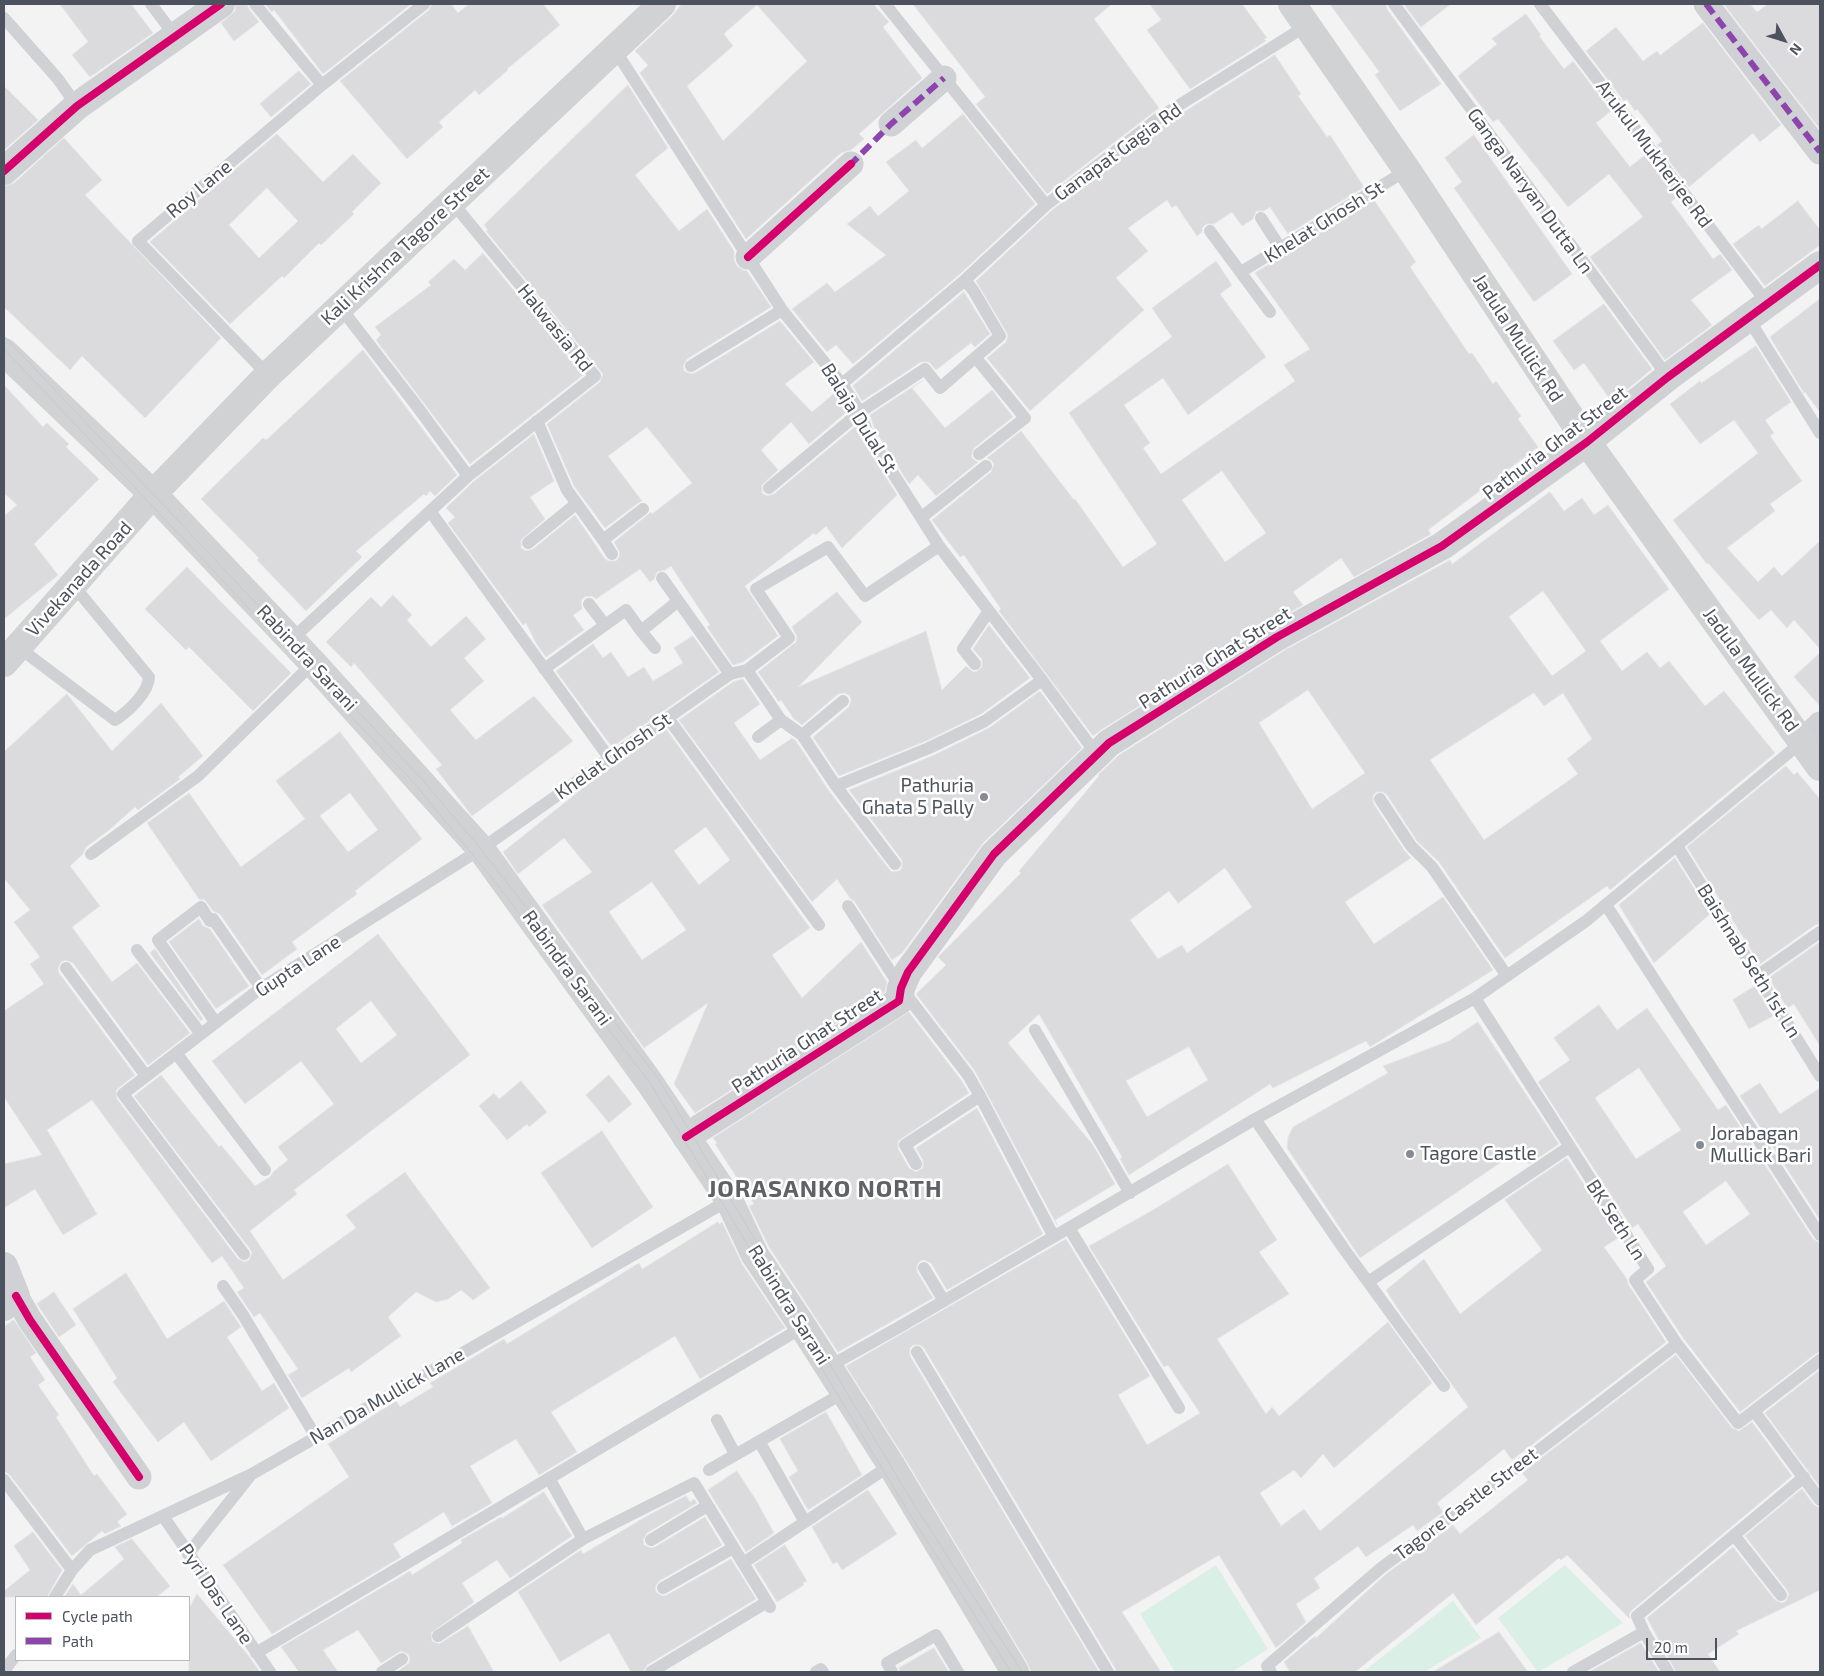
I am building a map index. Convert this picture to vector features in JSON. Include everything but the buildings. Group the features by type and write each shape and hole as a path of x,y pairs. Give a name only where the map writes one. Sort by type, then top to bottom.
{"main road":[{"name":"Kali Krishna Tagore Street","path":"153,494 268,375 662,4"},
{"name":"Jadula Mullick Rd","path":"1299,15 1407,170 1587,442 1812,732 1820,767"},
{"name":"Rabindra Sarani","path":"4,352 153,494 291,640 481,849 644,1075 729,1200 755,1254 845,1392 1015,1672"},
{"name":"Vivekanada Road","path":"11,655 153,494"}],"street":[{"path":"4,171 77,106 221,4"},
{"path":"1706,4 1820,152"},
{"path":"891,124 944,78"},
{"path":"748,257 851,164"},
{"name":"Pathuria Ghat Street","path":"686,1137 899,1001 901,988 908,972 994,854 1109,743 1277,637 1442,546 1587,442 1668,377 1820,265"},
{"path":"4,1266 10,1302 30,1320 138,1477"}],"lane":[{"path":"151,4 175,36"},
{"path":"255,4 322,85 424,4"},
{"name":"Ganapat Gagia Rd","path":"885,4 1046,205 1299,15"},
{"name":"Ganga Naryan Dutta Ln","path":"1394,4 1668,377"},
{"name":"Arukul Mukherjee Rd","path":"1540,4 1758,311 1820,433"},
{"path":"4,18 58,78 77,106"},
{"name":"Balaja Dulal St","path":"615,50 782,310 842,384 860,412 868,434 939,546 1097,755"},
{"name":"Roy Lane","path":"268,375 138,241 322,85"},
{"name":"Khelat Ghosh St","path":"1241,272 1407,170"},
{"name":"Halwasia Rd","path":"291,640 468,476 595,376 452,202"},
{"path":"842,384 964,280 1046,205"},
{"path":"1261,218 1281,249"},
{"path":"1210,231 1270,312"},
{"path":"769,488 860,412 925,369 940,388 1000,336 973,290 964,280"},
{"path":"340,307 416,404 468,476"},
{"path":"691,366 782,310"},
{"path":"976,358 1025,418 979,454"},
{"path":"537,421 567,490 612,554"},
{"path":"922,517 986,466"},
{"path":"528,543 576,504"},
{"path":"603,540 643,509"},
{"path":"430,511 610,758"},
{"path":"895,864 836,786 802,736 782,720 747,670 789,638 756,589 828,547 865,596 939,546"},
{"path":"662,578 730,674"},
{"path":"11,655 115,720 143,694 150,684 150,676 73,585"},
{"path":"641,631 678,602"},
{"path":"589,604 605,625"},
{"path":"544,669 626,610 655,648"},
{"path":"975,664 963,649 989,611"},
{"path":"91,854 198,776 312,663"},
{"name":"Khelat Ghosh St","path":"481,849 730,674 747,670"},
{"path":"836,786 929,748 985,721 1042,680"},
{"path":"802,736 843,701"},
{"path":"668,718 819,925"},
{"path":"758,737 782,720"},
{"path":"828,1366 944,1301 1255,1119 1475,998 1586,921 1812,732"},
{"path":"1380,799 1411,846 1432,868 1507,976"},
{"name":"Baishnab Seth 1st Ln","path":"1677,846 1820,1076"},
{"name":"Gupta Lane","path":"244,1254 123,1094 262,988 481,849"},
{"path":"1606,905 1820,1235"},
{"path":"848,906 901,988 968,1074 1054,1237"},
{"path":"216,1023 158,940 201,907 210,921 213,919 262,988"},
{"path":"1757,976 1820,932"},
{"path":"137,950 201,1034"},
{"path":"66,968 146,1076"},
{"name":"BK Seth Ln","path":"1475,998 1648,1269 1635,1280 1677,1344 1738,1423 1754,1411"},
{"path":"1034,1030 1130,1193"},
{"path":"176,1053 265,1170"},
{"path":"916,1164 905,1145 980,1096"},
{"path":"1255,1119 1368,1282 1444,1386"},
{"path":"1368,1282 1569,1147"},
{"name":"Nan Da Mullick Lane","path":"56,1596 72,1570 90,1550 252,1474 729,1200"},
{"path":"1069,1228 1179,1408"},
{"path":"924,1268 944,1301"},
{"path":"223,1286 243,1315 316,1437"},
{"path":"256,1653 803,1327"},
{"name":"Tagore Castle Street","path":"1265,1670 1381,1568 1677,1344"},
{"path":"917,1352 1108,1672"},
{"path":"1820,1360 1754,1411 1820,1500"},
{"path":"709,1470 845,1392"},
{"path":"717,1420 736,1454"},
{"path":"759,1441 805,1522"},
{"path":"743,1563 890,1465"},
{"path":"188,1554 252,1474"},
{"path":"1668,1672 1644,1632 1637,1616 1804,1477"},
{"path":"549,1478 583,1539"},
{"path":"4,1480 72,1570"},
{"path":"438,1636 583,1539 694,1483 768,1604 651,1672"},
{"path":"651,1540 707,1506"},
{"name":"Pyri Das Lane","path":"163,1516 270,1672"},
{"path":"1734,1535 1781,1595"},
{"path":"662,1588 733,1548"},
{"path":"1573,1672 1644,1632"},
{"path":"892,1672 887,1664 936,1635 958,1672"},
{"path":"4,1671 15,1656"},
{"path":"382,1672 402,1659"},
{"path":"816,1672 821,1669 823,1672"}],"green space":[{"path":"1216,1565 1268,1649 1232,1672 1175,1672 1140,1614"},
{"path":"1565,1565 1623,1623 1538,1672 1498,1618"},
{"path":"1453,1601 1481,1638 1424,1672 1363,1672"}],"tram line":[{"path":"4,336 420,777 481,849 658,1078 913,1503 1022,1672"},
{"path":"4,349 414,783 496,883 650,1083 906,1508 1011,1672"}],"marked path":[{"path":"1706,4 1820,152"},
{"path":"849,166 891,124 944,78"}],"cycle path":[{"path":"4,171 77,106 221,4"},
{"path":"748,257 851,164"},
{"path":"686,1137 899,1001 901,988 908,972 994,854 1109,743 1277,637 1442,546 1587,442 1668,377 1820,265"},
{"path":"16,1296 30,1320 139,1477"}],"place":[{"name":"Pathuria Ghata 5 Pally","path":"984,797"},
{"name":"Jorabagan Mullick Bari","path":"1700,1145"},
{"name":"Tagore Castle","path":"1410,1154"}],"district":[{"name":"JORASANKO NORTH","path":"825,1189"}]}
